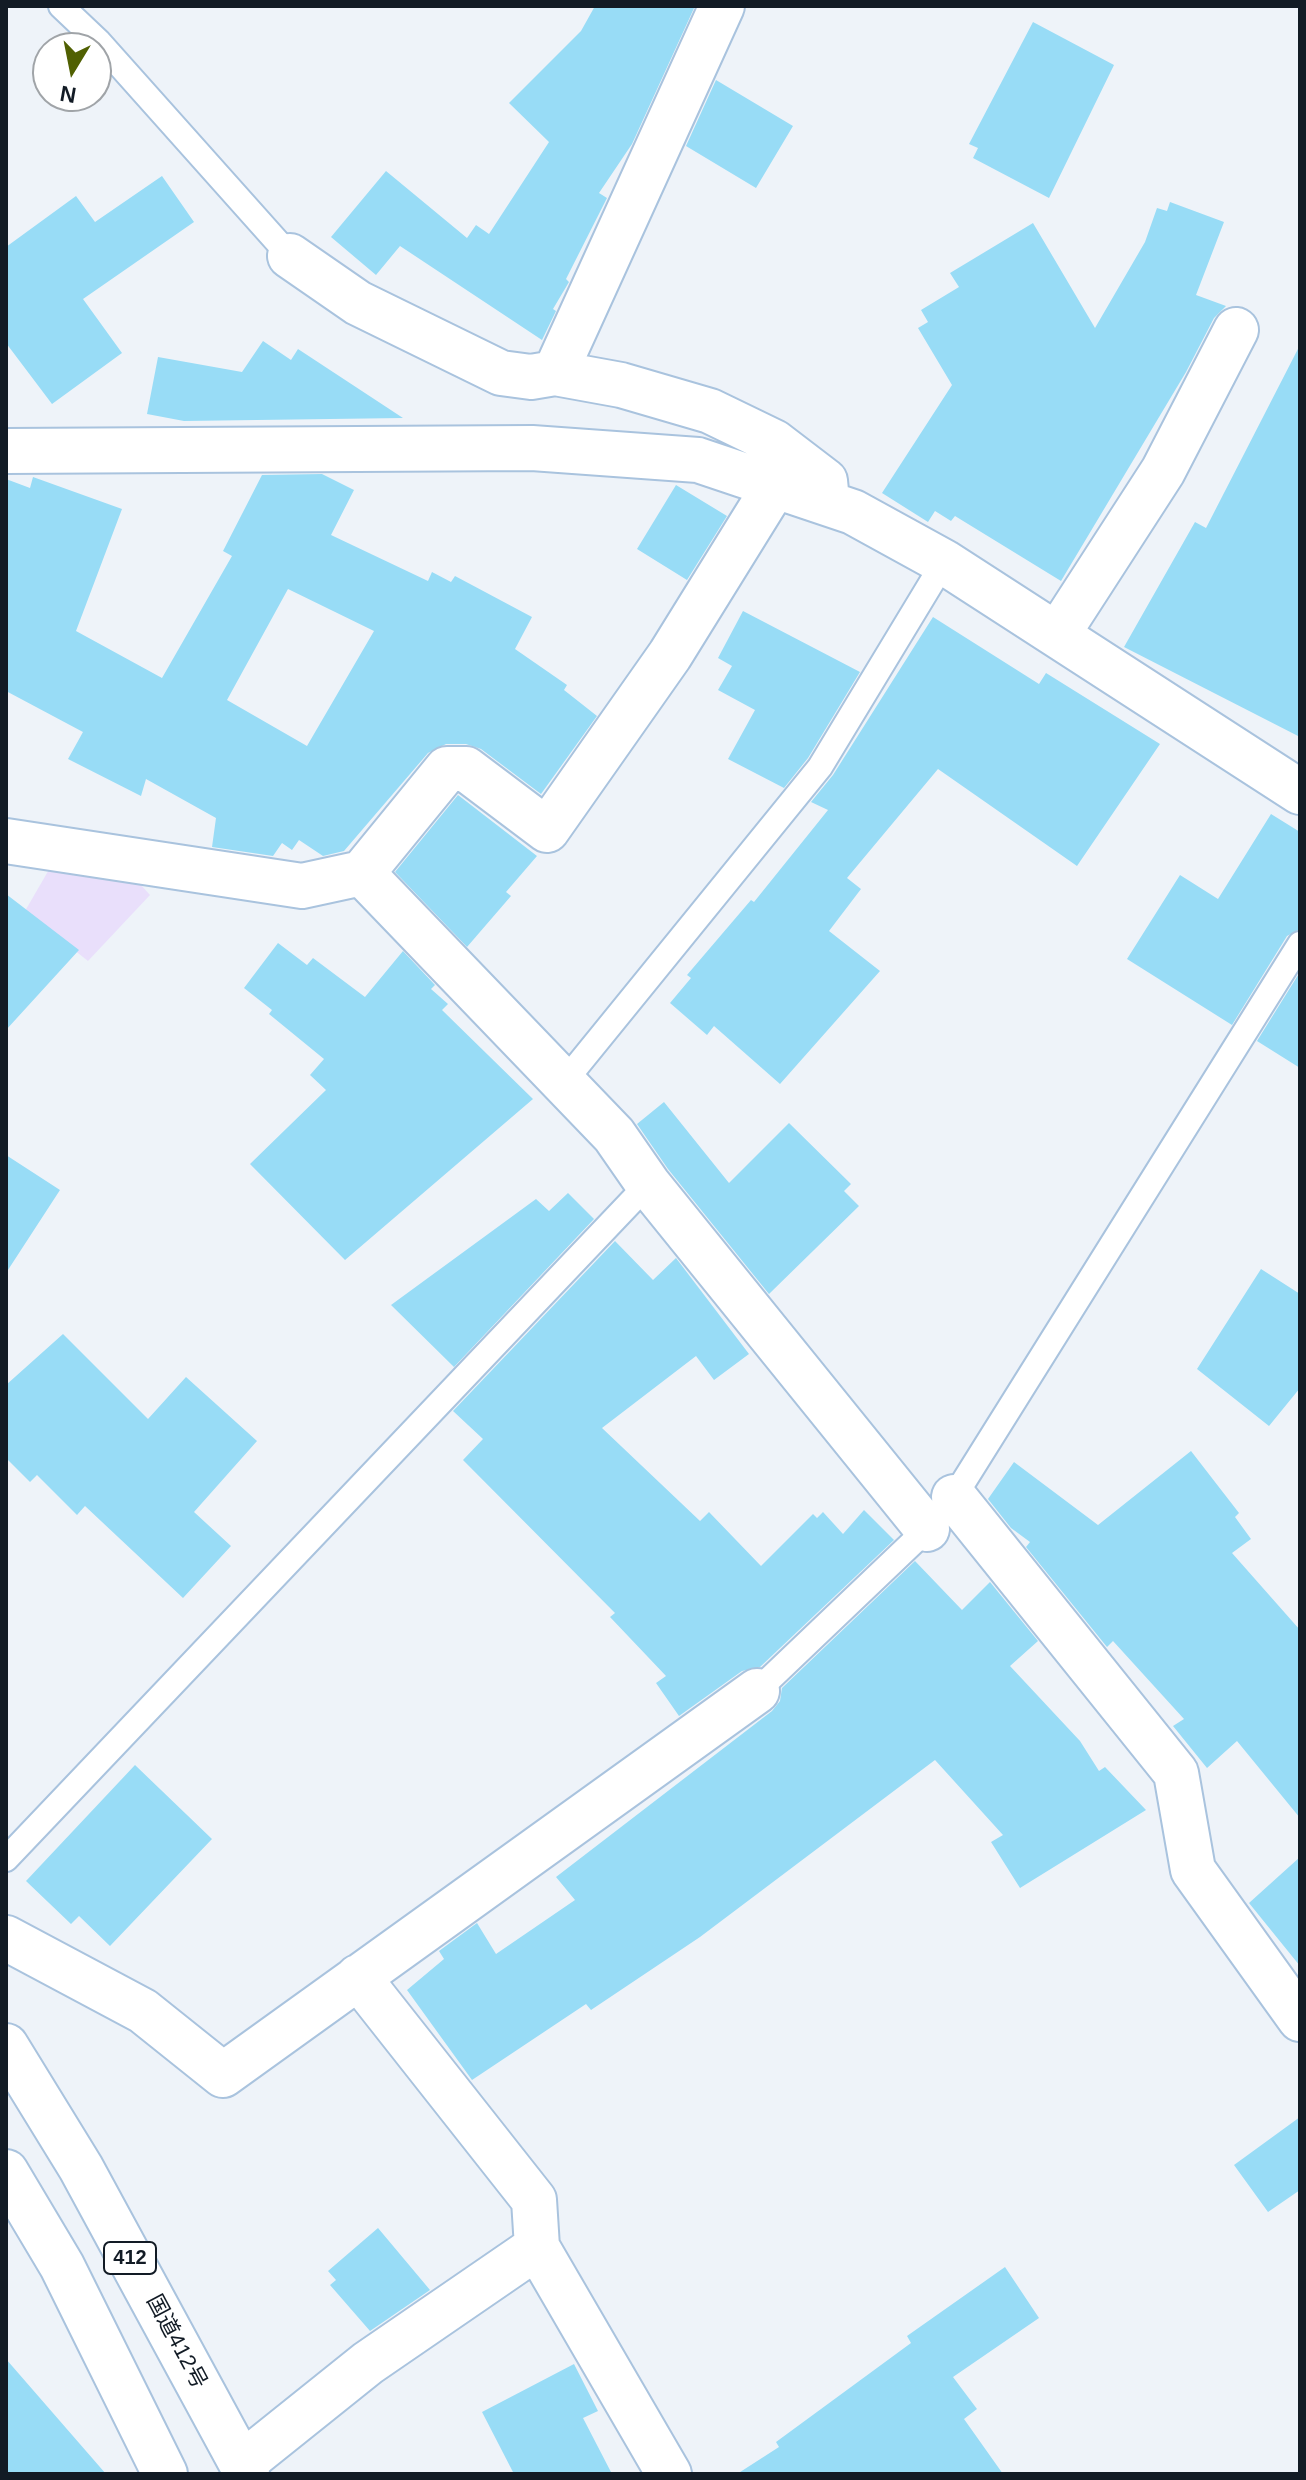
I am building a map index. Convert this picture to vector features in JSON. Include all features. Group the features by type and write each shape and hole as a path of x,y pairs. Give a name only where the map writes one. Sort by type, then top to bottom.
{"main road":[{"path":"555,373 722,6"},
{"path":"290,256 358,303 501,373 531,377 555,373 621,385 710,411 774,442 825,481 827,503"},
{"path":"1057,635 1163,471 1236,330"},
{"path":"6,451 532,448 698,460 853,512 944,562 1300,792"},
{"path":"6,841 302,886 362,873 447,769 466,769 547,830 670,655 776,484"},
{"path":"362,873 614,1135 648,1184 1176,1773 1193,1870 1300,2019"},
{"path":"6,1938 143,2011 223,2075 757,1691"},
{"path":"358,1977 534,2200 537,2247 669,2474"},
{"name":"国道412号","path":"6,2046 81,2168 244,2469"},
{"path":"6,2172 62,2266 165,2474"},
{"path":"244,2469 368,2363 537,2247"}],"lane":[{"path":"61,6 99,42 290,256"},
{"path":"564,1082 820,767 944,562"},
{"path":"757,1691 940,1513 1300,944"},
{"path":"6,1859 648,1184"}],"shaded area":[{"path":"54,861 132,875 150,895 88,961 25,911"}],"building":[{"path":"595,6 695,6 632,144 599,193 607,198 566,279 569,282 553,309 556,311 542,340 400,246 376,275 331,237 386,171 467,238 476,225 489,234 549,142 509,103 581,31"},
{"path":"1033,22 1114,65 1049,198 973,158 978,148 969,144"},
{"path":"716,80 793,126 756,188 686,146"},
{"path":"162,176 194,222 83,299 122,353 52,404 6,343 6,247 76,196 95,222"},
{"path":"1170,202 1224,222 1196,295 1226,306 1214,318 1186,372 1061,581 955,516 951,521 935,511 928,522 882,493 952,385 918,328 928,322 921,310 959,287 950,273 1033,223 1095,328 1145,242 1157,208 1167,211"},
{"path":"263,341 291,360 298,349 403,418 184,421 147,414 158,357 242,372"},
{"path":"1300,345 1300,737 1124,647 1195,522 1206,528"},
{"path":"322,474 354,490 331,535 428,581 432,572 451,582 455,576 532,617 515,649 567,685 564,690 597,716 541,794 481,749 466,744 446,744 428,753 344,851 323,856 299,840 292,850 282,843 273,856 212,847 216,818 146,779 141,796 68,759 83,732 6,691 6,479 30,488 33,477 122,509 76,631 162,678 232,556 223,551 262,475","holes":["288,589 374,631 307,746 227,700"]},
{"path":"676,485 727,516 687,580 637,549"},
{"path":"743,611 860,672 808,758 784,788 728,759 755,710 718,690 732,666 718,658"},
{"path":"933,617 1039,684 1046,673 1160,744 1077,866 938,769 847,878 861,889 829,931 880,971 780,1084 714,1026 707,1035 670,1003 691,978 687,975 751,900 754,902 828,810 811,802 833,775"},
{"path":"458,795 537,856 506,892 511,896 467,947 395,872"},
{"path":"1271,814 1300,832 1300,929 1287,936 1232,1025 1127,959 1180,875 1218,899"},
{"path":"6,894 79,950 6,1030"},
{"path":"278,943 307,965 313,958 365,997 403,951 435,985 431,989 448,1004 442,1010 533,1099 345,1260 250,1164 326,1090 310,1075 324,1059 269,1014 272,1010 244,988"},
{"path":"1300,972 1300,1068 1257,1041"},
{"path":"664,1102 729,1183 789,1123 851,1184 844,1191 859,1206 769,1294 668,1169 637,1124"},
{"path":"6,1155 60,1190 6,1273"},
{"path":"568,1193 594,1219 454,1367 391,1305 536,1199 549,1211"},
{"path":"615,1241 653,1280 676,1258 749,1354 714,1380 696,1356 602,1428 700,1521 709,1512 761,1566 813,1514 817,1518 823,1512 843,1534 864,1510 894,1540 760,1667 742,1671 679,1716 656,1683 666,1676 610,1617 615,1613 463,1460 483,1439 453,1411"},
{"path":"1261,1269 1300,1294 1300,1388 1269,1426 1197,1369"},
{"path":"63,1334 148,1419 186,1377 257,1441 194,1512 231,1546 183,1598 85,1506 77,1515 37,1475 30,1482 6,1458 6,1385"},
{"path":"1191,1451 1239,1513 1235,1517 1251,1539 1232,1553 1300,1630 1300,1818 1237,1741 1207,1768 1173,1726 1184,1719 1113,1641 1107,1647 1026,1547 1030,1542 1011,1528 988,1499 1014,1462 1098,1525"},
{"path":"915,1561 962,1610 990,1582 1038,1641 1010,1666 1080,1741 1099,1771 1105,1767 1146,1810 1020,1888 991,1842 1003,1835 935,1760 700,1937 591,2010 586,2004 472,2080 407,1990 444,1959 439,1951 477,1923 496,1954 575,1900 556,1877 772,1711 780,1701 782,1688"},
{"path":"135,1765 212,1839 110,1946 79,1916 71,1924 26,1881"},
{"path":"1300,1857 1300,1966 1249,1903"},
{"path":"1300,2117 1300,2190 1268,2212 1234,2165"},
{"path":"378,2228 430,2290 370,2331 330,2285 336,2280 328,2271"},
{"path":"1005,2267 1039,2318 953,2377 977,2409 964,2419 1003,2474 737,2474 779,2447 776,2442 911,2343 907,2336"},
{"path":"6,2359 106,2474 6,2474"},
{"path":"574,2364 598,2411 583,2418 612,2474 514,2474 482,2412"}]}
